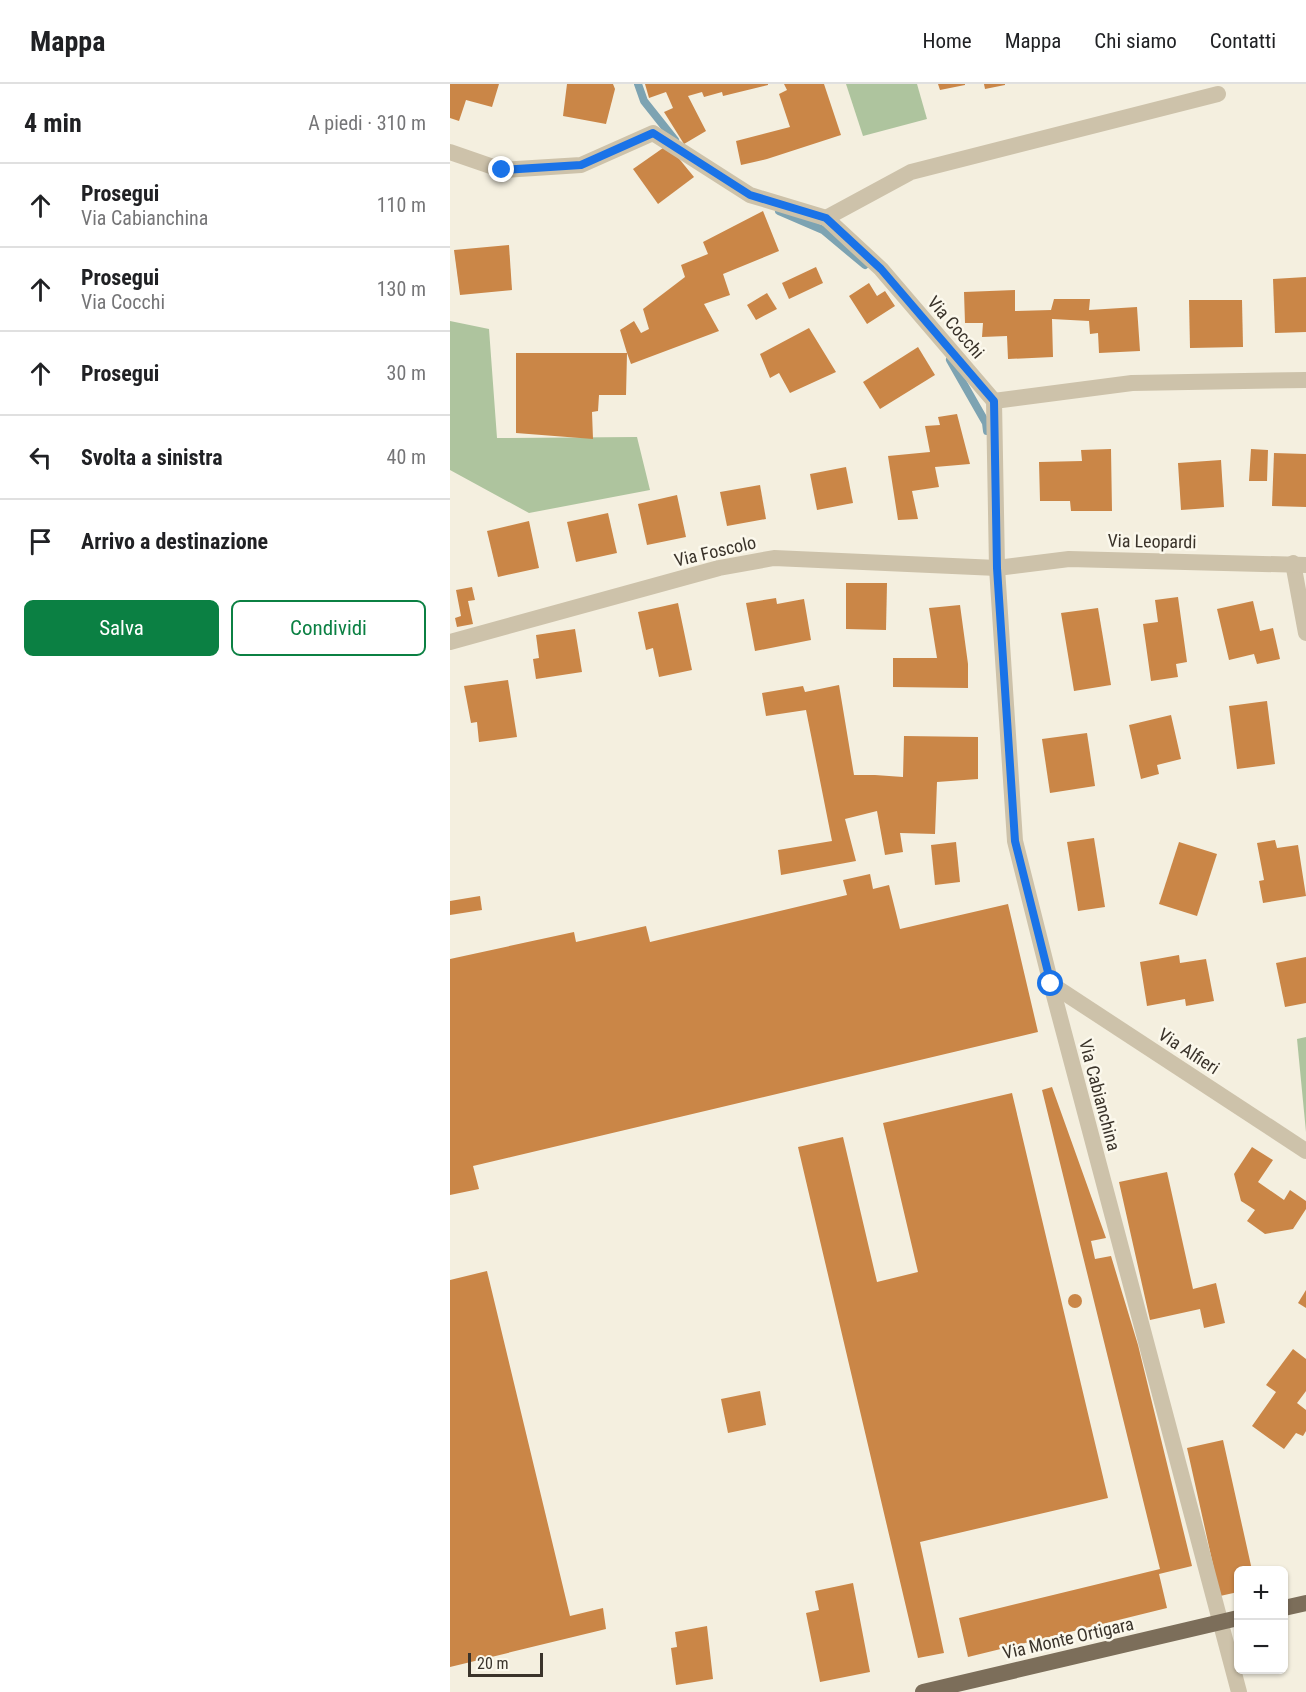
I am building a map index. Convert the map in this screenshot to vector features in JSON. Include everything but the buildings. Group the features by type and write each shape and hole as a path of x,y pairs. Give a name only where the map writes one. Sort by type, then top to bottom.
{"main road":[{"path":"1288,1607 1306,1603"},
{"name":"Via Monte Ortigara","path":"923,1692 1234,1619"}],"street":[{"path":"826,218 910,172 1218,94"},
{"name":"Via Cocchi","path":"450,152 502,170 581,165 653,133 750,195 826,218 881,269 994,401"},
{"path":"997,568 994,401 1132,383 1306,380"},
{"name":"Via Foscolo","path":"450,642 719,568 774,558 997,568"},
{"name":"Via Leopardi","path":"997,568 1069,559 1299,564"},
{"path":"1299,564 1306,633"},
{"name":"Via Cabianchina","path":"997,568 1015,841 1239,1692"},
{"name":"Via Alfieri","path":"1051,984 1306,1151"}],"green space":[{"path":"846,84 917,84 927,119 863,136"},
{"path":"450,321 489,329 497,438 637,437 650,490 529,513 450,470"},
{"path":"1306,1037 1306,1132 1297,1039"}],"waterway":[{"path":"638,84 644,101 675,140"},
{"path":"779,211 823,230 865,265"},
{"path":"950,360 986,423 987,431"}],"route":[{"path":"502,170 581,165 653,133 750,195 826,218 881,269 994,401 997,568 1015,841 1051,984"}]}
